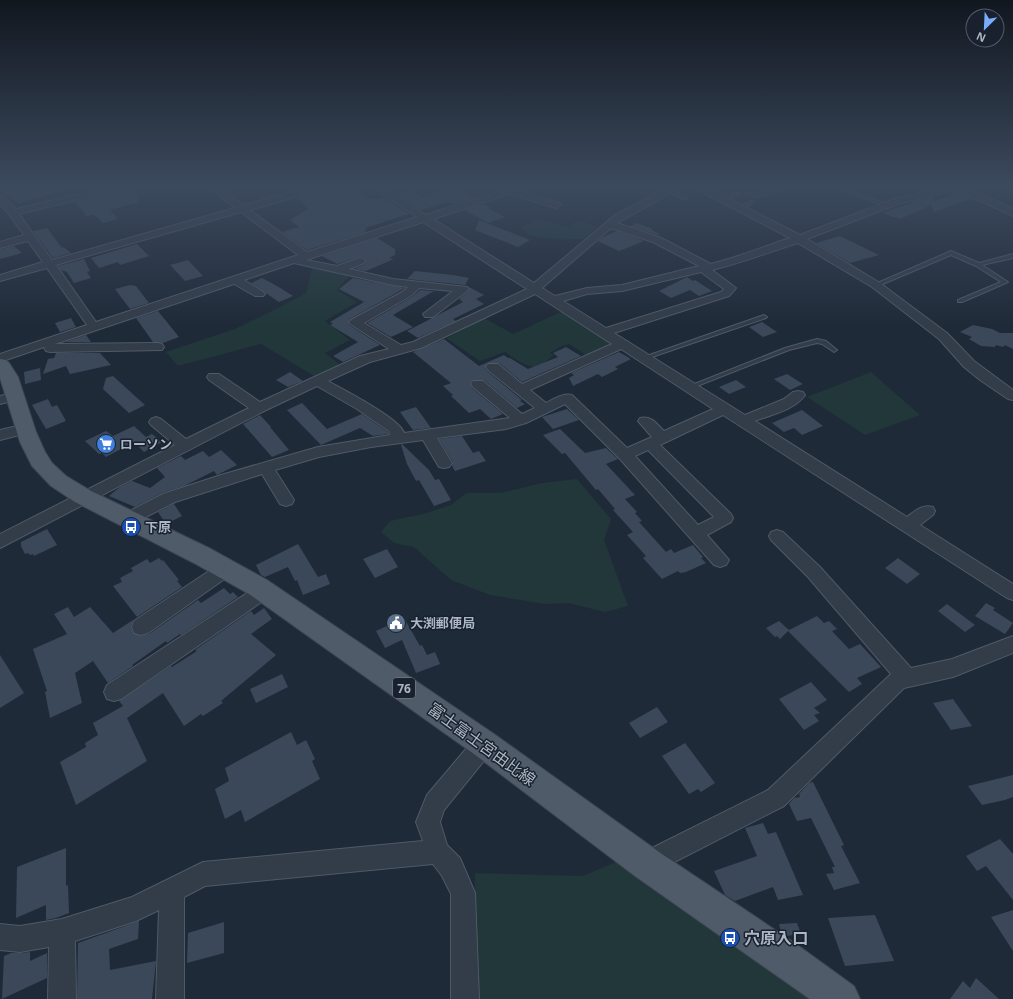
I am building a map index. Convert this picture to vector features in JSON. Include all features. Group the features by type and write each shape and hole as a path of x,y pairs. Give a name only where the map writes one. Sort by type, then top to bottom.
{"main road":[{"name":"富士富士宮由比線","path":"1,365 9,376 8,398 26,430 35,452 44,468 58,481 86,498 227,568 264,591 484,744 647,864 783,957 841,999"}],"street":[{"path":"0,278 155,234"},
{"path":"271,234 301,258 337,270 366,277 416,285 463,289 430,314"},
{"path":"1,365 32,348 375,234"},
{"path":"452,234 553,300 1013,593"},
{"path":"0,542 259,408 365,360 417,345 529,293 597,234"},
{"path":"604,332 725,294 730,288 706,268 657,240 638,234"},
{"path":"787,234 876,285 943,336 969,364 985,377 1013,396"},
{"path":"553,300 587,291 622,288 739,260 754,253 799,240 815,234"},
{"path":"0,245 30,236 94,327"},
{"path":"337,270 360,261"},
{"path":"236,280 259,294"},
{"path":"400,350 355,323 408,293 416,285"},
{"path":"155,294 164,304"},
{"path":"521,389 622,344"},
{"path":"32,348 36,350 62,347 158,347"},
{"path":"493,367 544,408"},
{"path":"214,377 259,408"},
{"path":"318,381 362,406 396,428 398,438"},
{"path":"478,384 521,420"},
{"path":"743,421 789,402 798,395"},
{"path":"128,519 169,498 318,452 398,438 506,424 521,420 567,398 625,456 720,560"},
{"path":"625,456 724,409"},
{"path":"644,421 656,441 725,518 695,534"},
{"path":"156,422 185,446"},
{"path":"0,435 26,430"},
{"path":"427,434 444,464"},
{"path":"266,467 286,500"},
{"path":"907,526 927,511"},
{"path":"777,536 814,572 907,678"},
{"path":"141,627 227,568"},
{"path":"114,692 264,591"},
{"path":"647,864 776,798 898,680 953,668 1013,644"},
{"path":"465,999 463,893 451,867 438,852 428,822 435,803 484,744"},
{"path":"0,938 20,939 62,932 136,908 203,874 438,852"},
{"path":"170,999 172,889"},
{"path":"62,932 62,999"}],"lane":[{"path":"876,285 951,253 978,265 1006,282 960,302"},
{"path":"978,265 1013,256"},
{"path":"644,358 764,316"},
{"path":"690,387 787,349 817,341 824,342 834,350"}],"green space":[{"path":"528,234 590,234 584,239 546,238"},
{"path":"313,265 350,275 337,290 357,302 325,321 350,340 325,353 342,366 316,377 261,344 178,366 166,352 235,329 306,293"},
{"path":"563,311 617,344 588,356 569,344 562,346 550,353 554,355 545,362 550,366 537,367 526,365 505,352 480,361 446,338 484,318 513,334"},
{"path":"871,372 920,415 865,435 807,397"},
{"path":"577,479 611,519 604,540 628,606 605,612 569,603 544,604 490,595 451,580 414,547 394,543 381,532 390,521 423,514 451,505 466,493 501,493 542,483"},
{"path":"627,857 661,891 810,999 477,999 473,978 475,873 583,876"}],"building":[{"path":"35,234 51,234 62,248 64,247 71,253 53,258"},
{"path":"284,234 361,234 307,250"},
{"path":"484,234 514,234 530,240 518,247"},
{"path":"611,234 624,234 644,241 619,251 598,241"},
{"path":"840,236 879,255 850,263 816,243"},
{"path":"377,238 395,249 395,255 389,258 394,259 366,271 354,269 365,264 366,260 364,258 360,257 337,264 322,256"},
{"path":"137,244 149,256 120,265 118,262 99,268 91,258"},
{"path":"14,246 22,253 0,259 0,249"},
{"path":"84,259 90,271 87,272 91,278 74,283 67,272 61,270 58,266"},
{"path":"188,260 203,276 185,281 170,265"},
{"path":"415,271 469,278 465,285 407,279"},
{"path":"687,277 693,281 695,280 712,291 699,296 690,290 671,298 659,291"},
{"path":"262,278 293,296 279,302 251,283"},
{"path":"353,278 405,288 350,319 348,324 380,345 343,362 333,356 358,342 330,325 333,324 330,322 364,302 339,289"},
{"path":"130,285 136,286 149,303 130,309 115,289"},
{"path":"469,287 484,295 476,299 484,304 453,319 456,321 418,338 407,331 463,302 459,299 470,290"},
{"path":"420,290 434,291 393,315 413,327 391,337 367,323 413,296"},
{"path":"158,311 179,337 163,343 153,342 136,318"},
{"path":"71,318 76,327 60,332 55,323"},
{"path":"762,322 777,332 763,337 749,327"},
{"path":"973,325 992,329 1000,333 1013,333 1013,349 1005,345 1003,347 996,345 995,347 981,346 969,339 972,337 960,332"},
{"path":"86,335 91,342 65,342"},
{"path":"444,339 479,366 504,355 528,369 558,357 553,353 566,347 581,356 522,382 499,363 487,363 485,368 487,371 525,404 517,408 484,380 473,380 470,383 472,388 503,414 491,419 480,409 469,413 443,386 451,383 413,352"},
{"path":"619,352 631,359 615,367 618,369 602,377 598,374 573,386 569,378 574,375 571,373"},
{"path":"56,353 100,353 111,365 70,374 66,366 43,374 48,359 54,358"},
{"path":"40,368 41,380 25,384 24,372"},
{"path":"290,372 303,381 288,387 276,380"},
{"path":"787,374 803,384 790,390 774,379"},
{"path":"113,376 145,405 129,413 103,389 106,378"},
{"path":"736,380 746,387 729,394 719,387"},
{"path":"48,399 52,407 57,405 66,421 46,429 32,405"},
{"path":"302,403 327,429 362,414 388,432 388,434 373,436 360,428 321,445 287,410"},
{"path":"416,407 431,428 413,430 400,412"},
{"path":"567,409 579,420 553,429 542,417"},
{"path":"802,410 823,426 802,435 794,428 784,432 772,423"},
{"path":"260,415 289,450 272,457 243,424"},
{"path":"134,426 146,437 152,434 162,442 144,452 134,442 106,457 102,453 99,454 85,441 106,431 113,436"},
{"path":"560,429 585,453 606,448 618,459 606,464 635,495 625,499 637,512 635,513 642,521 639,522 666,552 671,549 674,553 693,545 706,563 686,572 680,573 678,571 662,579 643,558 646,556 627,535 633,532 613,510 615,509 598,489 596,490 565,453 562,454 543,435"},
{"path":"462,436 473,453 479,451 486,461 455,471 452,466 453,462 439,439"},
{"path":"402,444 429,470 435,480 439,479 451,500 434,506 419,480 416,481 407,464 401,445"},
{"path":"221,450 237,465 217,475 214,471 184,486 162,493 135,507 109,496 120,487 132,481 150,488 165,477 157,468 181,456 185,460 203,451 209,457"},
{"path":"174,504 182,516 166,524 158,512"},
{"path":"47,529 57,545 34,556 33,554 25,554 21,546 21,542"},
{"path":"298,544 318,577 326,574 330,584 303,595 297,580 295,581 288,567 265,577 261,575 256,565"},
{"path":"387,549 398,567 375,578 363,559"},
{"path":"159,558 162,561 163,560 179,580 177,581 182,587 137,617 113,586 122,582 120,578 133,571 131,568 147,559 150,563"},
{"path":"898,558 920,574 907,584 885,568"},
{"path":"224,588 230,594 233,592 238,597 181,635 180,634 167,643 166,641 108,683 93,661 75,673 82,703 50,718 45,692 47,691 33,649 67,634 54,614 68,607 74,617 90,607 113,633 133,620 131,627 133,633 141,636 149,634 198,600 201,603"},
{"path":"986,603 995,608 993,610 1013,623 1005,634 975,616"},
{"path":"947,604 975,625 965,632 938,611"},
{"path":"264,608 272,619 251,634 276,655 221,701 223,703 203,716 201,714 184,726 163,693 127,718 147,761 76,805 60,762 86,747 85,743 98,735 93,723 123,706 119,701 171,666 172,667 197,651 195,650 251,611 254,615"},
{"path":"817,616 824,623 829,621 837,629 832,631 849,649 860,644 881,667 857,678 862,684 849,692 788,631 780,639 777,636 775,637 766,628 779,621 789,630"},
{"path":"404,618 427,655 435,652 440,664 416,673 402,640 385,648 376,631"},
{"path":"0,655 24,693 0,708"},
{"path":"282,674 288,687 256,703 250,689"},
{"path":"811,682 827,700 814,708 820,713 814,715 819,721 804,730 779,699"},
{"path":"953,699 972,726 951,730 933,703"},
{"path":"657,707 668,722 640,738 629,723"},
{"path":"291,732 297,745 306,740 315,759 312,761 320,779 245,822 241,810 225,819 215,789 229,781 225,768"},
{"path":"685,743 715,783 701,792 698,789 689,794 662,756"},
{"path":"1013,775 1013,797 1005,800 982,805 968,786"},
{"path":"813,782 844,845 841,846 860,883 834,890 826,874 834,873 832,867 835,867 811,818 797,821 789,804 794,798 800,797 799,794 809,783"},
{"path":"763,823 768,834 776,832 803,895 778,900 773,887 735,901 725,895 714,871 757,856 745,828"},
{"path":"1000,839 1013,854 1013,900 986,866 977,871 966,856"},
{"path":"66,848 66,886 68,885 69,913 46,920 46,905 16,918 17,867"},
{"path":"1013,910 1013,951 991,917"},
{"path":"875,915 894,961 845,966 828,918"},
{"path":"139,921 138,939 109,949 110,970 156,961 152,999 77,999 78,943"},
{"path":"224,922 224,953 187,963 188,933"},
{"path":"797,923 801,934 786,936 781,932 779,924"},
{"path":"30,952 30,961 47,953 47,978 2,999 4,956 11,953"},
{"path":"976,978 999,999 950,999 963,981 970,988"}],"place":[{"name":"ローソン","path":"106,444"},
{"name":"下原","path":"131,527"},
{"name":"大渕郵便局","path":"396,623"},
{"name":"穴原入口","path":"730,938"}]}
